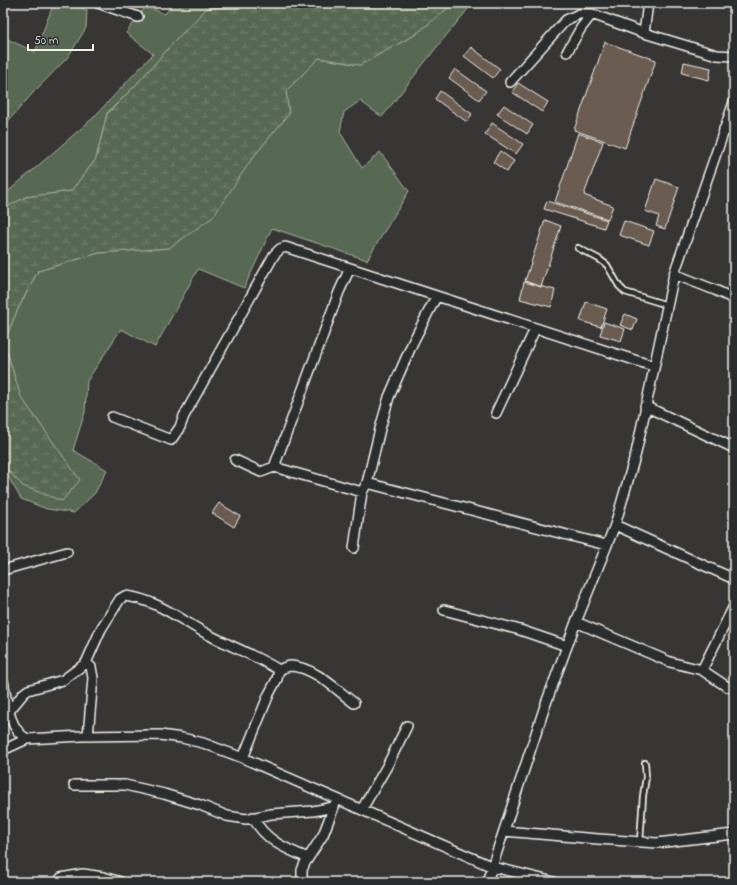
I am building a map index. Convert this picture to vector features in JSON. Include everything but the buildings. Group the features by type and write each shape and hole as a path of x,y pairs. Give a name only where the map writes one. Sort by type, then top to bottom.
{"street":[{"path":"98,3 138,17"},
{"path":"644,33 648,3"},
{"path":"510,82 566,20 579,14 592,14 644,33 717,55 734,56"},
{"path":"567,52 581,28 592,14"},
{"path":"487,882 545,706 576,622 615,525 636,453 653,366 674,274 734,102"},
{"path":"724,129 734,132"},
{"path":"112,417 171,440 180,428 184,416 274,255 280,249 285,247 653,366"},
{"path":"274,467 339,292 350,268"},
{"path":"674,274 734,299"},
{"path":"354,548 362,492 367,483 389,397 413,342 436,297"},
{"path":"496,413 535,329"},
{"path":"645,406 734,448"},
{"path":"235,460 261,472 274,467 362,492"},
{"path":"367,483 606,545"},
{"path":"615,525 734,579"},
{"path":"3,570 67,552"},
{"path":"10,710 24,692 63,680 86,664 101,629 120,599 125,596 137,597 166,609 211,637 267,662 279,670"},
{"path":"702,670 734,606"},
{"path":"444,610 520,630 567,646"},
{"path":"576,622 670,662 702,670 726,686 734,689"},
{"path":"86,664 91,667 92,678 88,736"},
{"path":"279,670 290,666 305,670 320,677 354,703"},
{"path":"243,758 279,670"},
{"path":"3,681 15,729 19,735 27,740"},
{"path":"362,809 388,766 407,726"},
{"path":"3,750 27,740 88,736 160,735 203,743 243,758 335,803 362,809 493,867 554,882"},
{"path":"74,785 125,785 164,794 200,805 227,816 246,819 271,814 313,811 335,803"},
{"path":"302,882 302,870 323,835 335,803"},
{"path":"253,817 261,830 271,839 308,858"},
{"path":"504,831 640,842 657,842 734,834"},
{"path":"58,882 61,878 84,874 121,882"}],"lane":[{"path":"578,248 607,265 619,286 625,292 667,304"},
{"path":"640,842 646,777 645,764"}],"green space":[{"path":"54,3 68,3 87,10 86,28 68,57 32,94 3,127 3,48 7,39 35,52"},
{"path":"173,3 253,3 206,9 174,42 136,85 107,113 96,159 71,191 26,197 3,209 3,196 93,118 153,54 126,33 146,6 165,14"},
{"path":"253,3 454,3 416,34 360,65 319,58 286,91 289,114 253,157 213,217 169,248 99,253 38,271 17,311 4,342 21,397 80,480 62,501 23,486 3,465 3,209 26,197 71,191 96,159 107,114 136,85 174,42 206,9"},
{"path":"454,3 473,3 382,117 360,101 344,112 340,132 362,168 380,152 409,191 367,260 272,228 244,288 198,269 155,347 121,329 87,381 85,412 73,450 107,470 95,493 74,513 47,509 21,499 6,473 3,474 3,465 23,486 43,428 20,396 4,342 17,311 38,271 99,253 169,248 253,157 289,114 286,91 319,58 360,65 416,34"}]}
